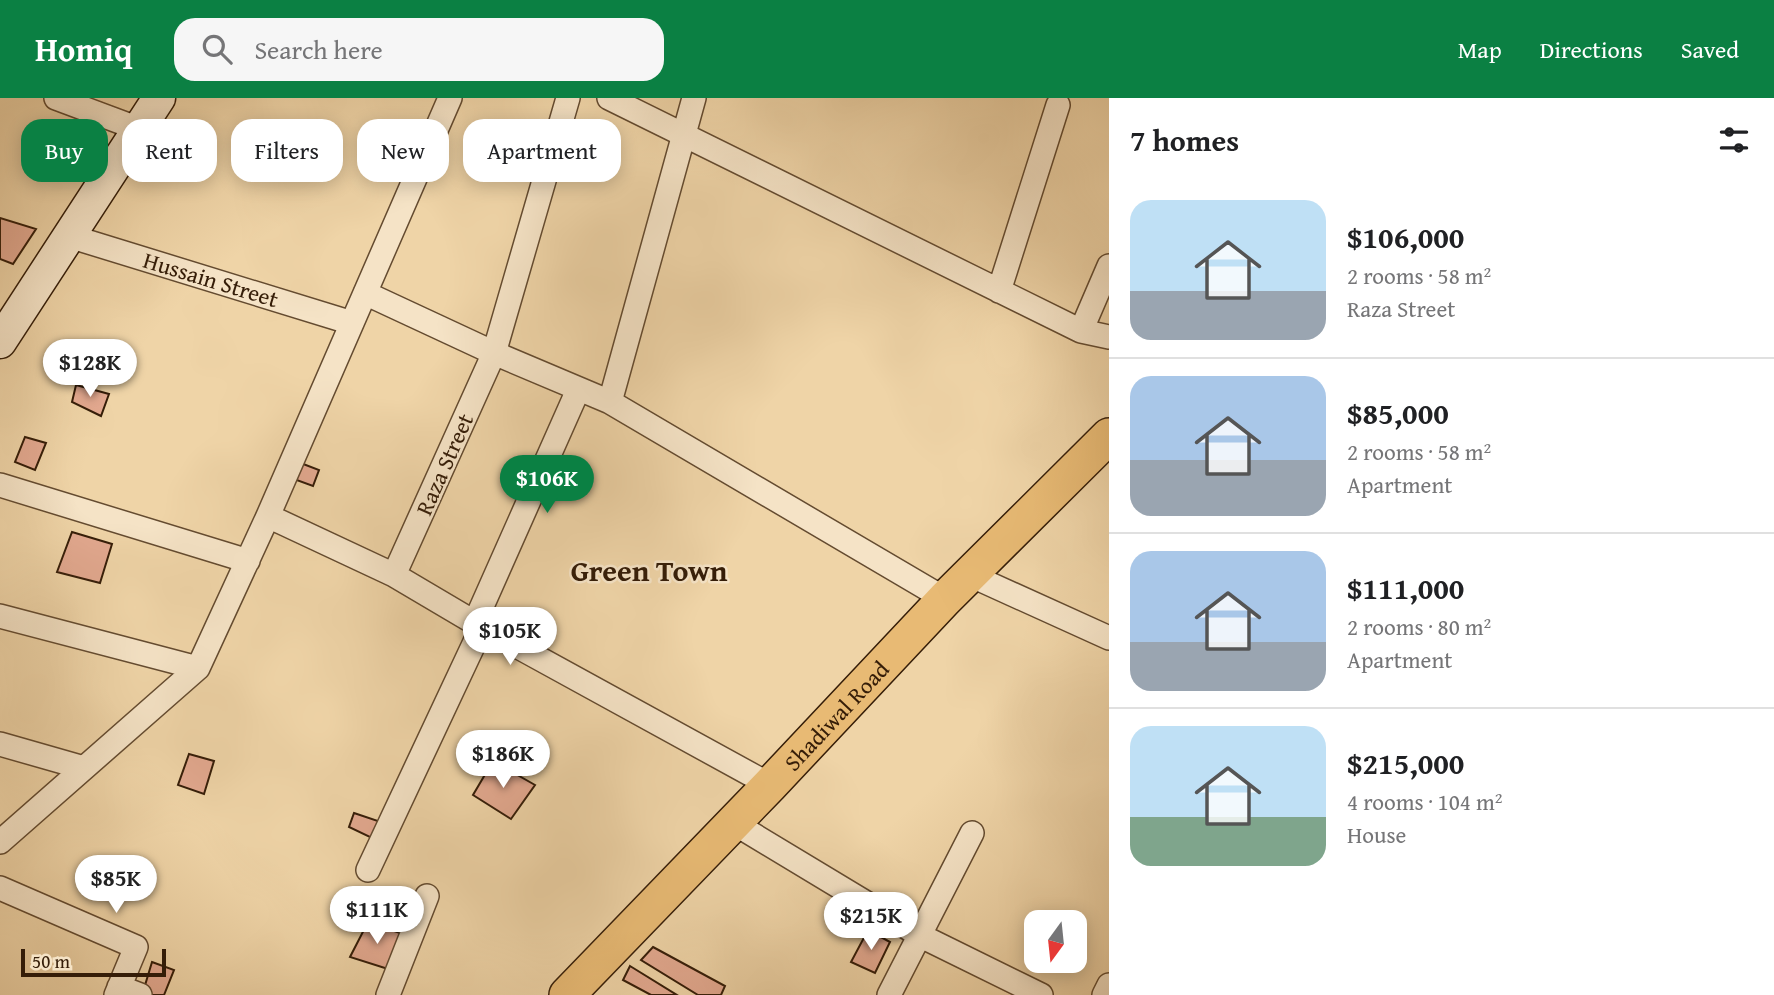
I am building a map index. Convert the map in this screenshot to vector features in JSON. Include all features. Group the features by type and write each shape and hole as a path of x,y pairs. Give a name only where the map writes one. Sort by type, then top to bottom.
{"main road":[{"name":"Shadiwal Road","path":"567,995 957,587 1109,436"}],"street":[{"path":"56,98 122,123"},
{"path":"145,119 159,98"},
{"path":"0,842 198,668 268,516 450,98"},
{"name":"Raza Street","path":"394,575 494,353 568,98"},
{"path":"609,98 1081,331 1109,337"},
{"path":"610,402 694,98"},
{"path":"999,291 1058,105"},
{"path":"0,342 122,155"},
{"name":"Hussain Street","path":"69,236 352,323"},
{"path":"1081,331 1109,266"},
{"path":"365,293 494,353 610,402 957,587 1109,638"},
{"path":"368,870 479,624 578,390"},
{"path":"0,485 248,561"},
{"path":"268,516 394,575 770,785"},
{"path":"0,615 198,668"},
{"path":"0,744 84,768"},
{"path":"732,822 921,936 1041,995"},
{"path":"889,995 972,833"},
{"path":"0,888 135,947 125,992"},
{"path":"388,995 427,896"},
{"path":"1104,995 1109,985"}],"building":[{"path":"0,218 36,229 13,264 0,259"},
{"path":"76,385 109,394 101,416 72,402"},
{"path":"25,437 46,443 35,470 15,462"},
{"path":"298,462 319,470 313,486 291,478"},
{"path":"72,532 112,544 100,583 57,572"},
{"path":"189,754 214,761 204,794 178,785"},
{"path":"493,761 535,785 511,819 473,795"},
{"path":"354,813 381,822 374,839 349,827"},
{"path":"368,922 403,934 388,969 350,957"},
{"path":"868,930 890,942 875,973 851,962"},
{"path":"653,947 725,986 721,995 698,995 641,960"},
{"path":"152,962 174,970 164,995 143,992"},
{"path":"630,966 677,995 651,995 623,980"}],"district":[{"name":"Green Town","path":"649,570"}]}
